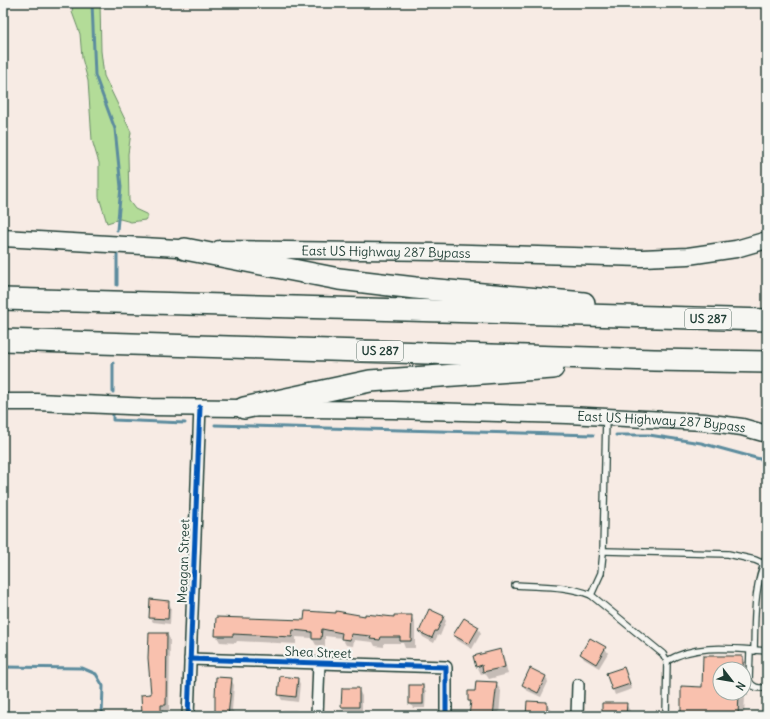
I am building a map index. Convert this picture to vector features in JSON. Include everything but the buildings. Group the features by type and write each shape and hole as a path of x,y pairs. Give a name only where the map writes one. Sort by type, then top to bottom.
{"highway":[{"path":"185,248 339,279 415,288 607,305 627,308 649,317"},
{"name":"US 287","path":"3,299 767,320"},
{"name":"US 287","path":"3,340 762,362"},
{"path":"244,408 378,381 582,366 738,368 762,362"}],"main road":[{"name":"East US Highway 287 Bypass","path":"3,238 185,248 435,252 642,258 688,256 736,249 767,240"},
{"name":"East US Highway 287 Bypass","path":"3,402 151,407 394,410 606,417 704,422 742,427 767,434"}],"street":[{"name":"Meagan Street","path":"188,716 200,407"},
{"name":"Shea Street","path":"190,659 446,667 446,716"},
{"path":"317,716 319,663"},
{"path":"577,716 578,685"}],"lane":[{"path":"591,595 602,573 604,551 606,417"},
{"path":"604,551 728,554 755,560 764,564"},
{"path":"767,557 757,586 749,681 756,688 767,688"},
{"path":"515,585 567,588 580,590 591,595 663,654 667,661 666,716"},
{"path":"667,661 678,654 703,648 767,651"}],"green space":[{"path":"73,3 100,3 101,51 104,76 131,132 128,154 129,201 135,209 148,215 145,220 131,222 120,219 107,223 99,197 99,163 92,140 88,81 82,58 80,34 72,12"}],"waterway":[{"path":"92,3 95,75 115,129 121,187 117,230"},
{"path":"117,255 117,285"},
{"path":"113,363 113,392"},
{"path":"113,414 113,420 185,423"},
{"path":"215,425 593,435"},
{"path":"616,435 649,435 701,443 767,461"},
{"path":"3,667 82,668 96,674 103,686 102,716"}],"cycle path":[{"path":"188,716 200,407"},
{"path":"190,659 446,667 446,716"}]}
